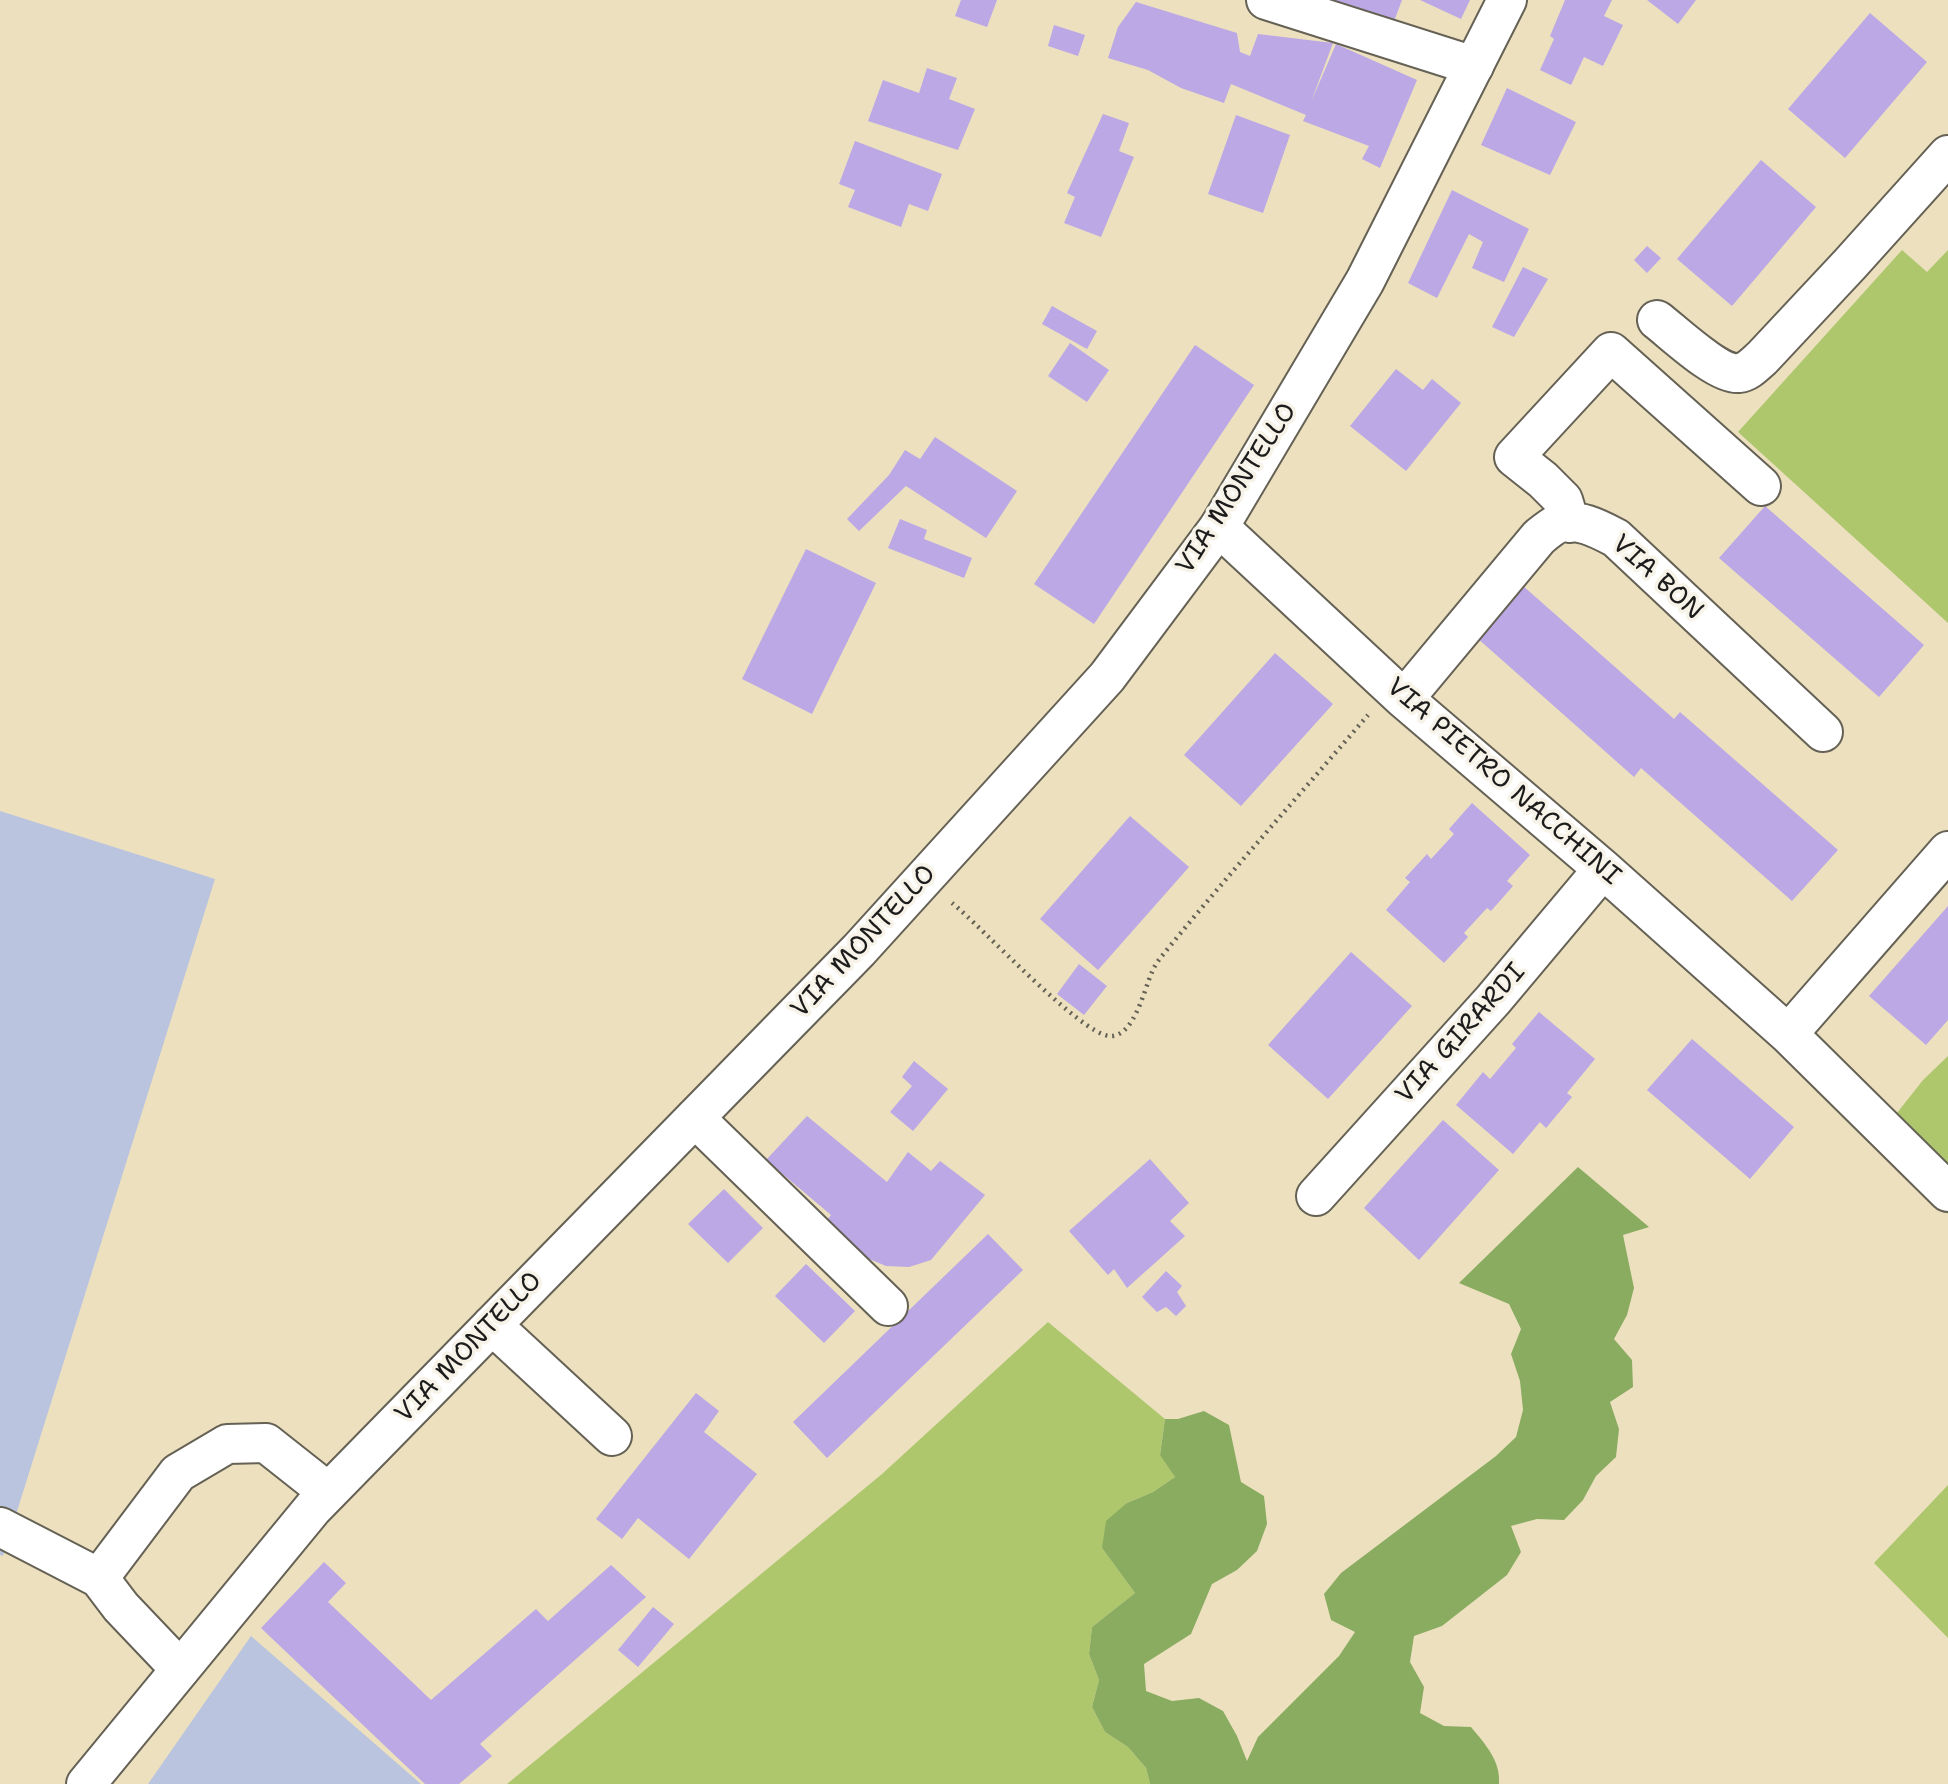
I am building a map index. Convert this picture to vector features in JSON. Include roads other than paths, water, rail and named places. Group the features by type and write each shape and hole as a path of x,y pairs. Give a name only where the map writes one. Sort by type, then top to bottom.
{"street":[{"path":"1266,0 1474,66"},
{"name":"VIA MONTELLO","path":"86,1784 313,1508 859,950 1107,677 1219,527 1365,281 1507,0"},
{"path":"1657,320 1722,370 1736,374 1745,372 1762,358 1850,264 1948,155"},
{"path":"1404,699 1539,537 1558,524 1570,523 1563,500 1514,457 1611,352 1761,486"},
{"name":"VIA BON","path":"1570,523 1582,523 1616,538 1823,732"},
{"name":"VIA PIETRO NACCHINI","path":"1219,527 1404,699 1603,869 1788,1034 1944,1188"},
{"path":"1788,1034 1948,851"},
{"name":"VIA GIRARDI","path":"1316,1196 1493,1000 1603,869"},
{"path":"695,1118 888,1306"},
{"path":"492,1325 612,1436"},
{"path":"99,1578 178,1474 227,1444 266,1443 328,1492"},
{"path":"0,1527 99,1578 121,1606 180,1669"}]}
